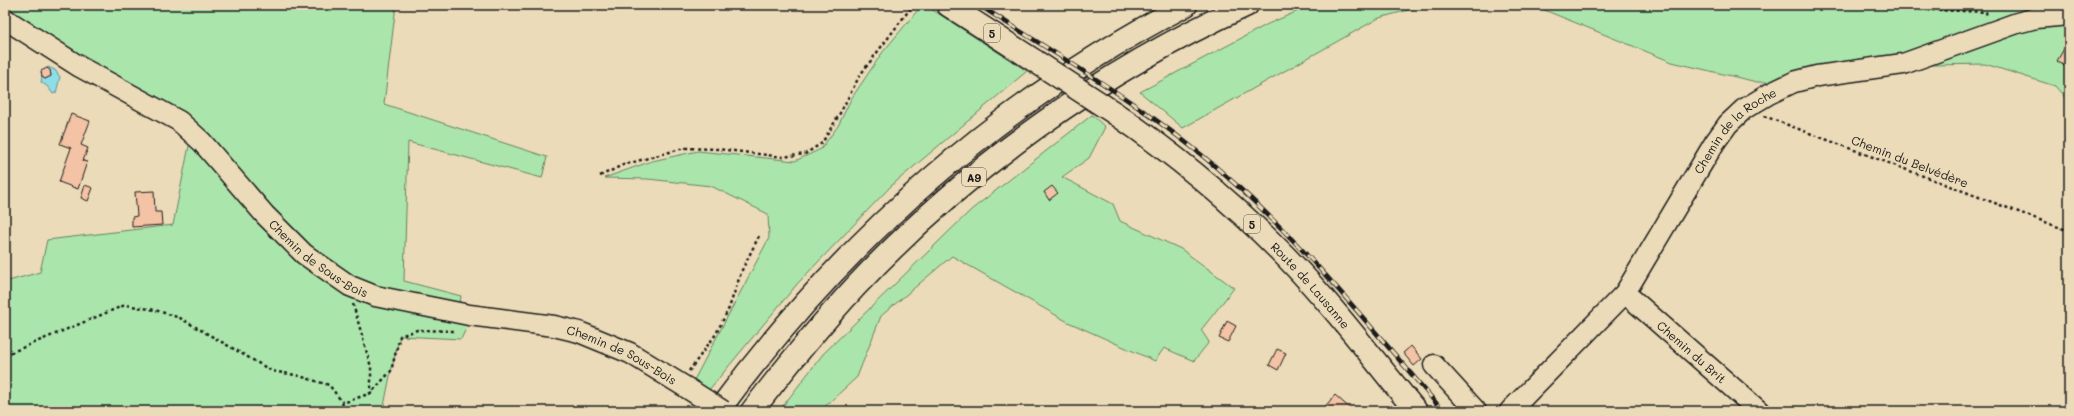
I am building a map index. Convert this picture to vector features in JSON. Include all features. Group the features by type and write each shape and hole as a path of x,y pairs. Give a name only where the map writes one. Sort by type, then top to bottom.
{"main road":[{"name":"Route de Lausanne","path":"948,5 1116,114 1192,171 1263,234 1323,298 1416,411"},
{"name":"A9","path":"718,411 782,329 818,287 866,237 926,182 989,130 1048,87 1122,40 1186,5"},
{"name":"A9","path":"752,411 803,346 857,285 914,229 975,176 1037,128 1104,83 1172,42 1247,5"}],"street":[{"name":"Chemin de la Roche","path":"1510,411 1625,292 1637,275 1715,142 1728,124 1744,109 1769,94 1794,82 1817,76 1903,64 2023,21 2048,16 2069,15"},
{"name":"Chemin de Sous-Bois","path":"5,19 80,68 179,121 202,142 265,215 304,254 350,286 375,296 469,315 554,326 579,332 630,353 723,411"},
{"name":"Chemin du Brit","path":"1625,292 1759,411"},
{"path":"1434,365 1476,411"}],"path":[{"path":"600,176 623,165 684,148 718,148 783,157 805,154 822,143 840,115 860,75 913,5"},
{"path":"1872,5 1889,8 1986,12"},
{"name":"Chemin du Belvédère","path":"1744,109 2069,231"},
{"path":"684,386 716,334 729,308 742,270 760,236"},
{"path":"350,286 350,293 371,367 371,393"},
{"path":"5,355 125,305 155,310 180,318 272,371 296,375 329,385 343,403"},
{"path":"340,411 343,403 371,393 391,371 400,336 416,330 463,331"}],"green space":[{"path":"5,5 396,5 384,104 547,157 542,178 408,142 404,281 461,296 459,309 468,325 461,339 400,336 383,411 5,411 5,282 40,272 47,240 173,225 192,131 5,20"},
{"path":"922,5 925,5 1027,71 891,186 798,283 708,391 693,382 769,238 768,214 711,186 648,179 604,178 652,161 698,151 795,161 821,149 838,126 851,99 882,53"},
{"path":"1312,5 1427,5 1379,18 1183,128 1140,92 1268,24"},
{"path":"1532,5 2069,5 2069,102 2055,86 1985,64 1934,65 1823,82 1757,82 1672,62"},
{"path":"1092,115 1105,127 1089,158 1062,177 1113,204 1120,221 1181,249 1234,288 1201,330 1209,342 1194,361 1164,348 1155,361 1068,322 952,256 881,316 857,377 820,411 779,411 823,354 971,210"}],"water":[{"path":"48,67 55,70 60,77 56,93 53,94 48,87 41,82 42,77 45,79 51,76 50,70 47,68"}],"building":[{"path":"2069,40 2069,69 2057,61"},
{"path":"47,68 50,70 51,76 45,79 42,77 41,71"},
{"path":"71,114 90,121 81,145 88,148 83,161 87,162 78,189 59,182 71,148 60,144"},
{"path":"85,185 93,188 88,201 81,198"},
{"path":"1052,186 1058,193 1049,200 1044,192"},
{"path":"154,191 155,212 161,212 162,225 132,227 132,217 137,216 135,192"},
{"path":"1227,321 1236,326 1228,342 1219,338"},
{"path":"1411,346 1422,359 1414,366 1403,353"},
{"path":"1277,349 1286,353 1278,370 1269,365"},
{"path":"1335,395 1353,411 1321,411"}],"railway":[{"path":"979,5 1137,106 1197,151 1225,175 1283,230 1338,289 1443,411"}]}
